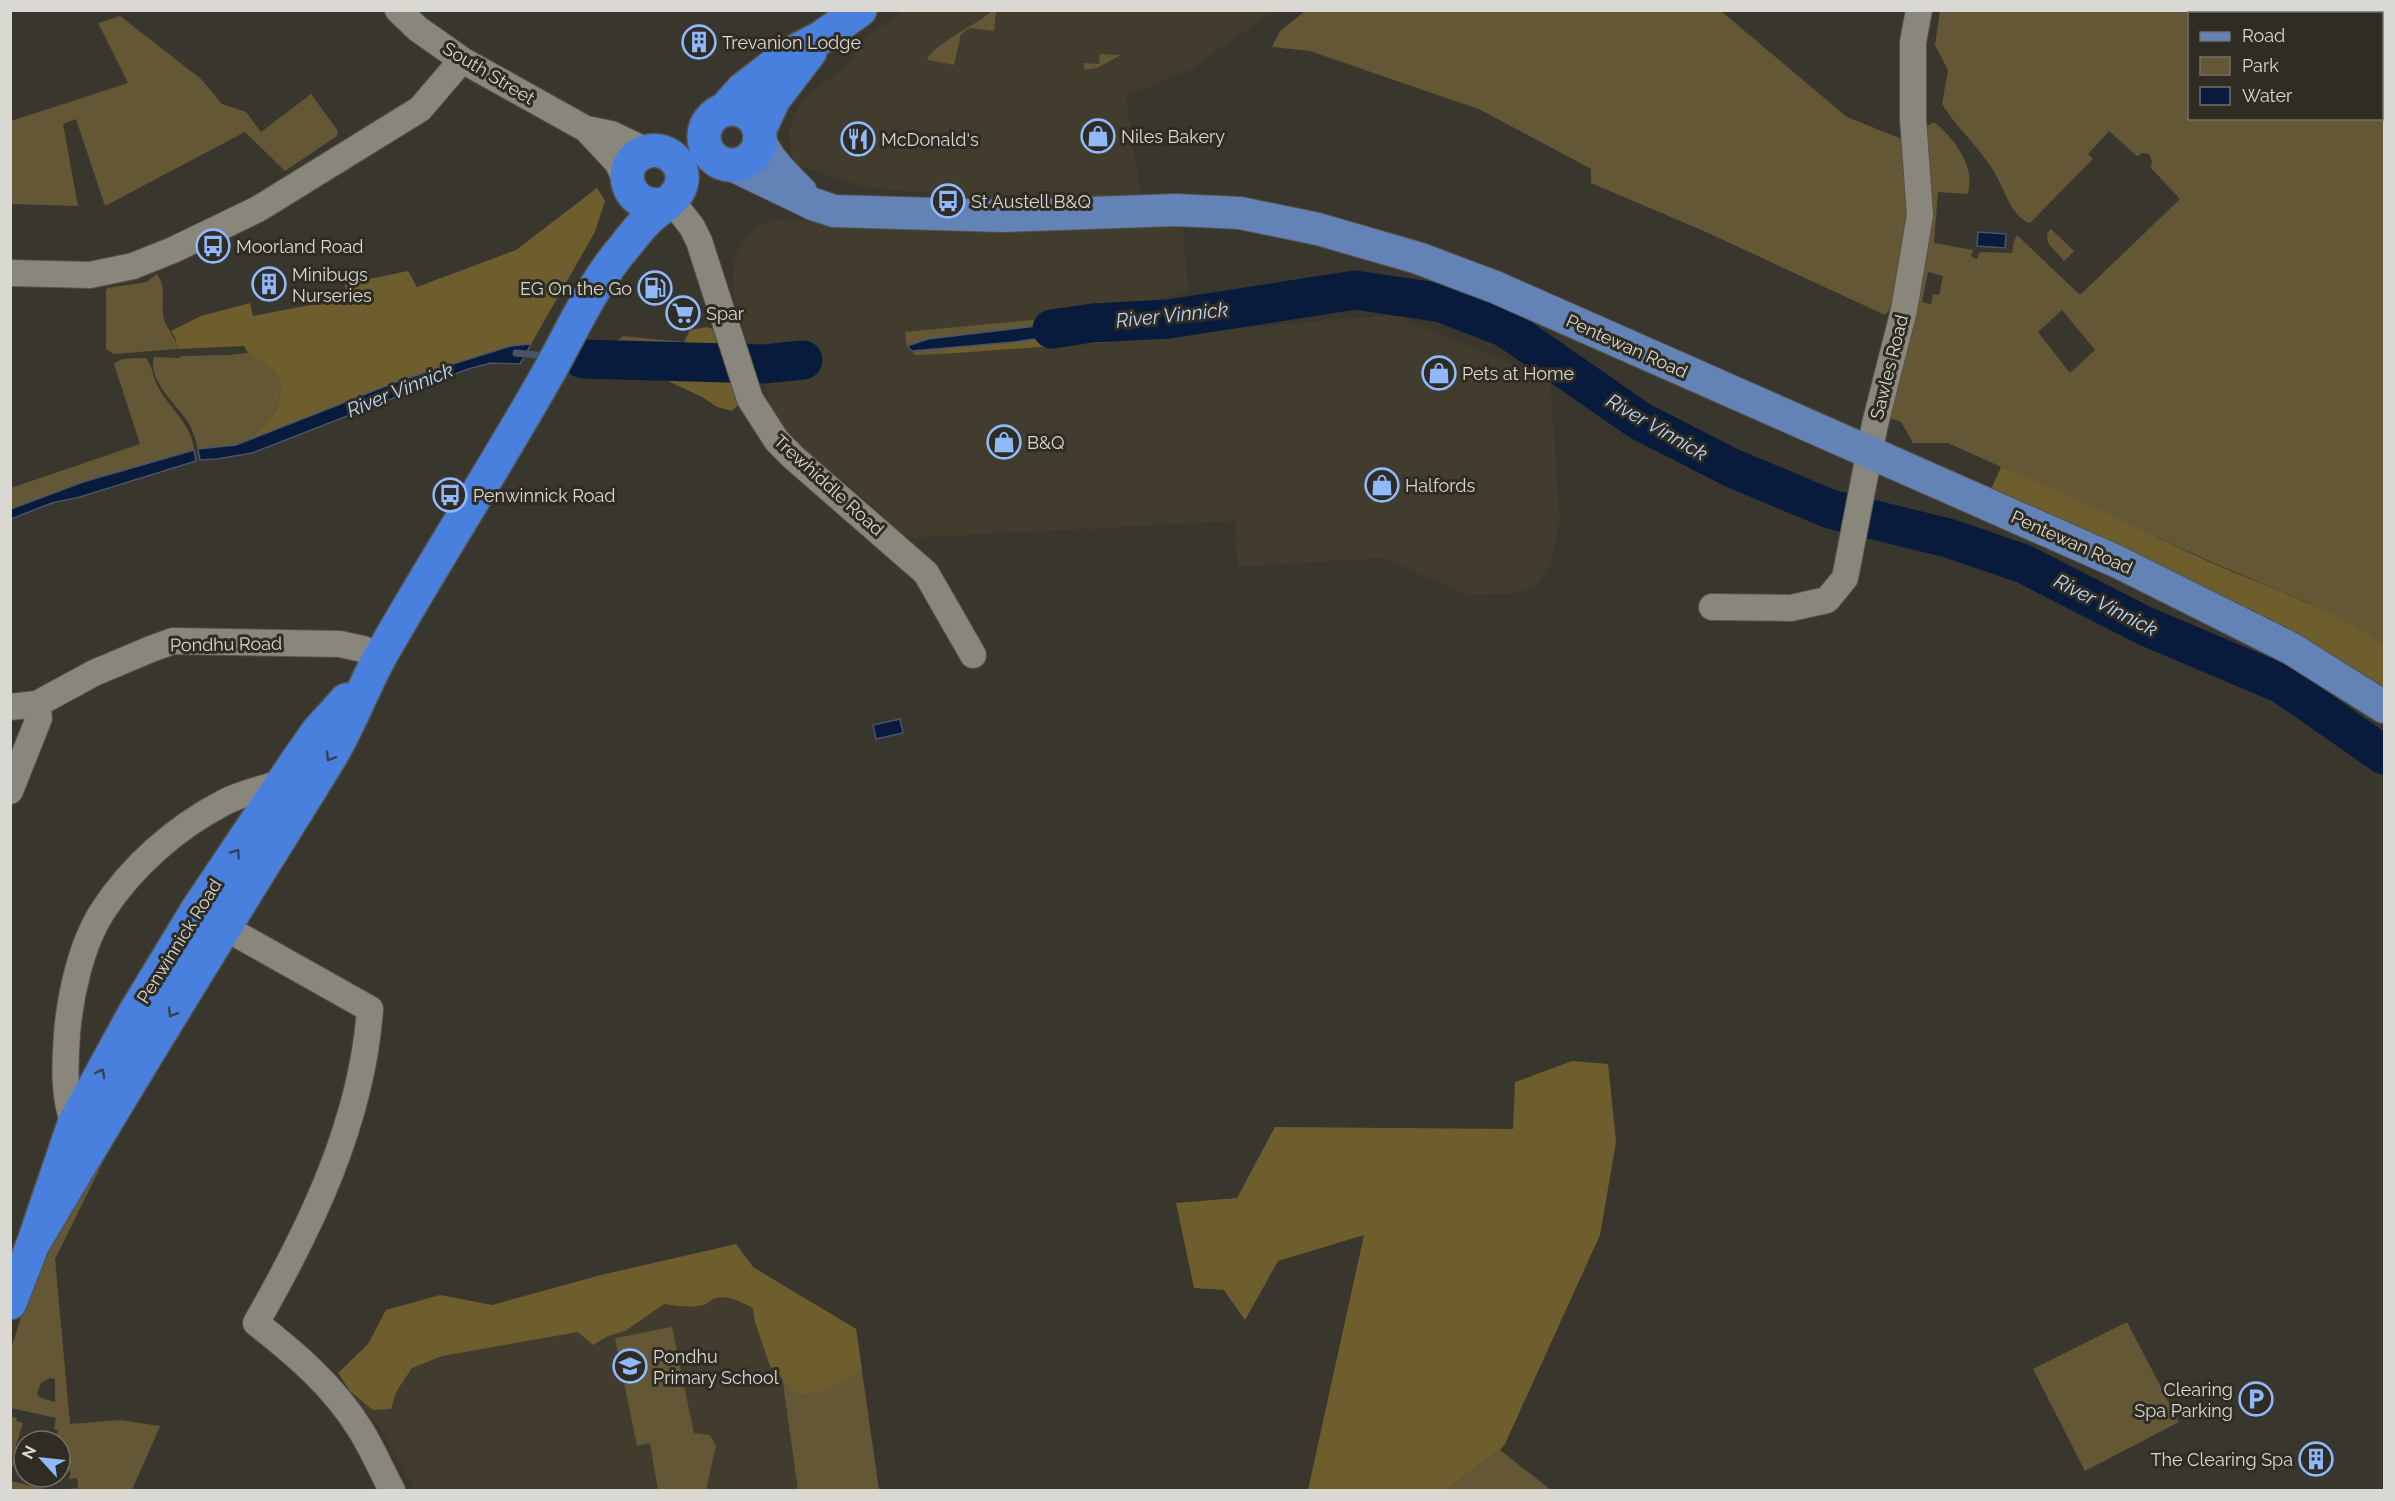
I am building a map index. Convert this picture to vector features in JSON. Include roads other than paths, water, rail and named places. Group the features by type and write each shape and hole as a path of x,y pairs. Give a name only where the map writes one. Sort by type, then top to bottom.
{"highway":[{"path":"730,165 712,156 704,138 705,128 743,89 786,56 822,37 860,10"},
{"path":"611,262 645,221 671,199 730,165 748,159 755,153 759,135 774,99 822,37"},
{"path":"611,262 628,207 630,166 634,160 665,140 717,115 742,111 756,123 759,135"},
{"path":"629,187 637,199 645,204 671,199 681,186 680,168 669,154 649,151"},
{"name":"Penwinnick Road","path":"10,1304 23,1253 74,1124 134,1014 211,919 334,750 377,662 439,554 544,381 611,262"},
{"name":"Penwinnick Road","path":"23,1253 211,919 283,782 318,731 377,662"}],"main road":[{"name":"Pentewan Road","path":"759,135 765,152 781,174 813,204"},
{"name":"Pentewan Road","path":"730,165 813,204 834,211 1003,216 1212,210 1240,213 1318,229 1418,258 1495,287 2118,562 2292,649 2385,707"}],"street":[{"name":"South Street","path":"398,10 418,29 462,60 586,129 617,162 629,187"},
{"name":"Sawles Road","path":"1712,607 1791,608 1827,600 1845,578 1875,423 1904,310 1920,215 1913,119 1913,42 1919,10"},
{"path":"10,273 90,275 133,266 182,245 258,209 420,110 462,60"},
{"name":"South Street","path":"586,129 611,134 649,151"},
{"name":"Trewhiddle Road","path":"671,199 692,227 699,241 750,399 777,441 926,573 973,655"},
{"name":"Pondhu Road","path":"10,706 37,704 94,673 173,642 340,644 363,650 377,662"},
{"path":"10,792 39,718 37,704"},
{"path":"74,1124 68,1108 66,1069 69,1012 80,963 101,914 129,876 183,827 224,802 283,782"},
{"path":"211,919 370,1010 368,1036 357,1089 338,1153 304,1234 256,1323 312,1370 336,1395 360,1430 392,1491"}],"water":[{"path":"1978,232 2006,234 2005,248 1977,246"},
{"path":"1105,318 1107,328 1014,342 912,351 907,346 928,339"},
{"path":"531,344 520,364 491,363 468,369 252,453 200,460 198,449 236,445 399,381 511,346"},
{"path":"802,355 804,367 761,373 757,372 753,358"},
{"path":"613,356 730,359 733,372 613,362"},
{"path":"194,450 196,461 80,497 52,503 11,519 11,509 83,482"},
{"path":"900,719 903,733 876,739 873,725"}],"waterway":[{"name":"River Vinnick","path":"1052,329 1093,323 1169,319 1355,290 1442,303 1506,328 1640,421 1732,468 1830,509 1948,538 2024,564 2145,626 2282,684 2384,755"},
{"name":"River Vinnick","path":"516,353 547,356"},
{"name":"River Vinnick","path":"567,357 583,359"},
{"name":"River Vinnick","path":"583,359 763,364 803,360"}],"place":[{"name":"Trevanion Lodge","path":"699,42"},
{"name":"Niles Bakery","path":"1098,136"},
{"name":"McDonald's","path":"858,139"},
{"name":"St Austell B&Q","path":"948,201"},
{"name":"Moorland Road","path":"213,246"},
{"name":"Minibugs Nurseries","path":"269,284"},
{"name":"EG On the Go","path":"655,288"},
{"name":"Spar","path":"683,313"},
{"name":"Pets at Home","path":"1439,373"},
{"name":"B&Q","path":"1004,442"},
{"name":"Halfords","path":"1382,485"},
{"name":"Penwinnick Road","path":"450,495"},
{"name":"Pondhu Primary School","path":"630,1366"},
{"name":"Clearing Spa Parking","path":"2256,1399"},
{"name":"The Clearing Spa","path":"2316,1459"}]}
